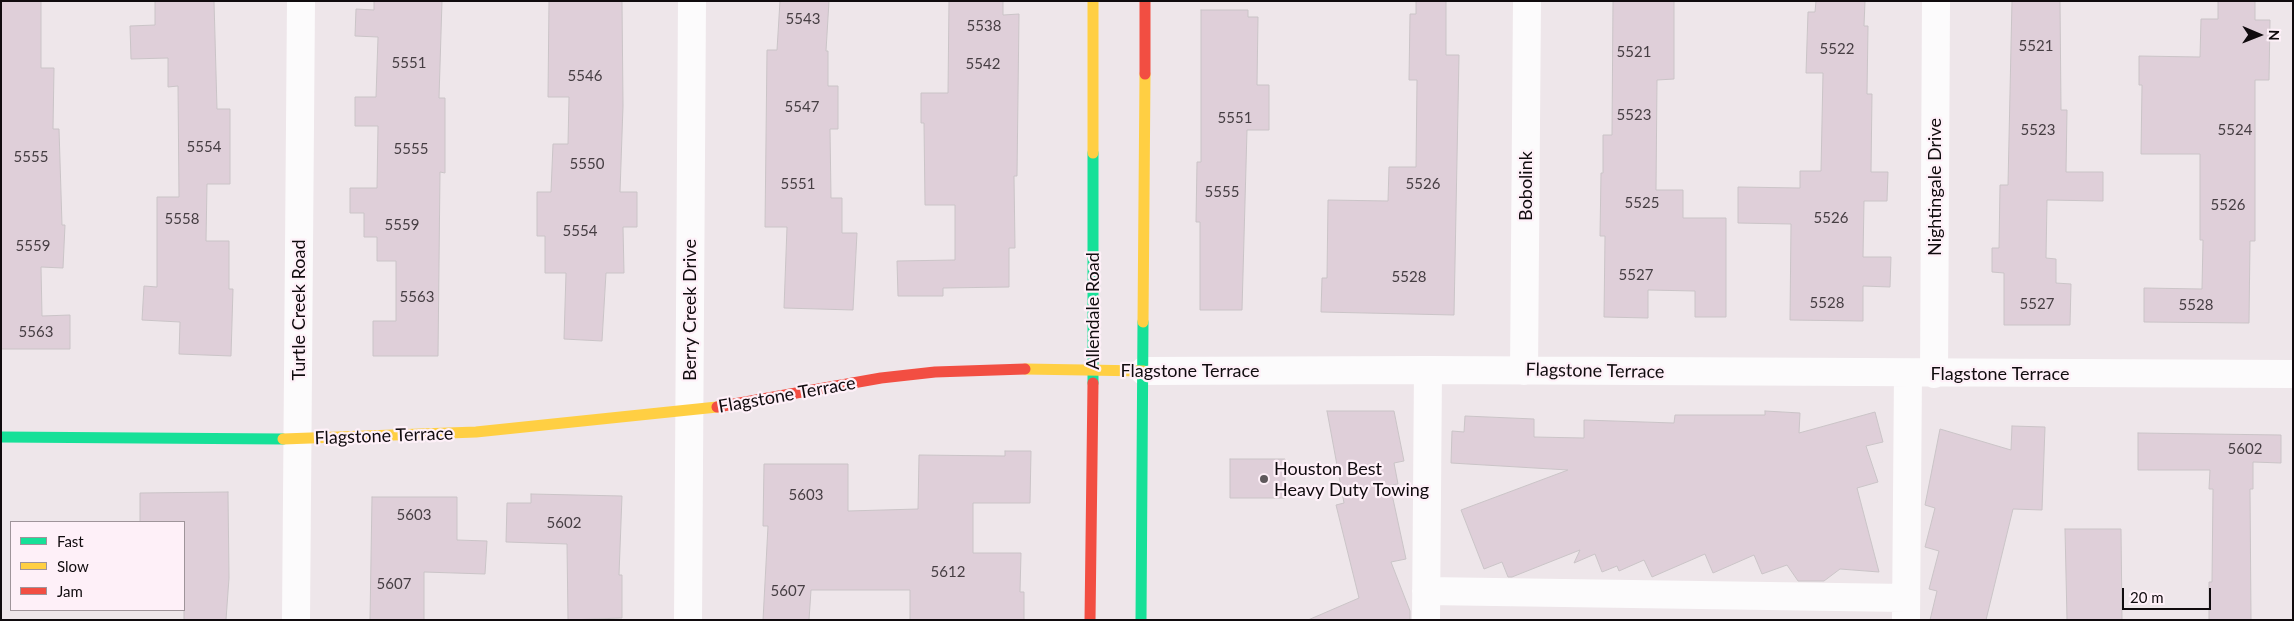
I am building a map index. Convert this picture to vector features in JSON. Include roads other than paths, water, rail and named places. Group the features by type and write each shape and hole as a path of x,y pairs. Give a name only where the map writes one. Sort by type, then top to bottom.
{"main road":[{"name":"Allendale Road","path":"1090,620 1093,370 1093,1"},
{"path":"1141,620 1145,1"},
{"name":"Flagstone Terrace","path":"1,437 298,439 476,432 591,422 730,406 881,378 935,372 1000,368 1144,371"}],"street":[{"name":"Turtle Creek Road","path":"296,620 301,1"},
{"name":"Berry Creek Drive","path":"688,620 692,1"},
{"name":"Bobolink","path":"1524,371 1527,1"},
{"name":"Nightingale Drive","path":"1906,609 1921,373 1936,1"},
{"name":"Flagstone Terrace","path":"1144,371 1428,370 2293,374"},
{"path":"1426,620 1428,370"},
{"path":"1426,591 1906,609"}],"place":[{"name":"Houston Best Heavy Duty Towing","path":"1264,479"}]}
